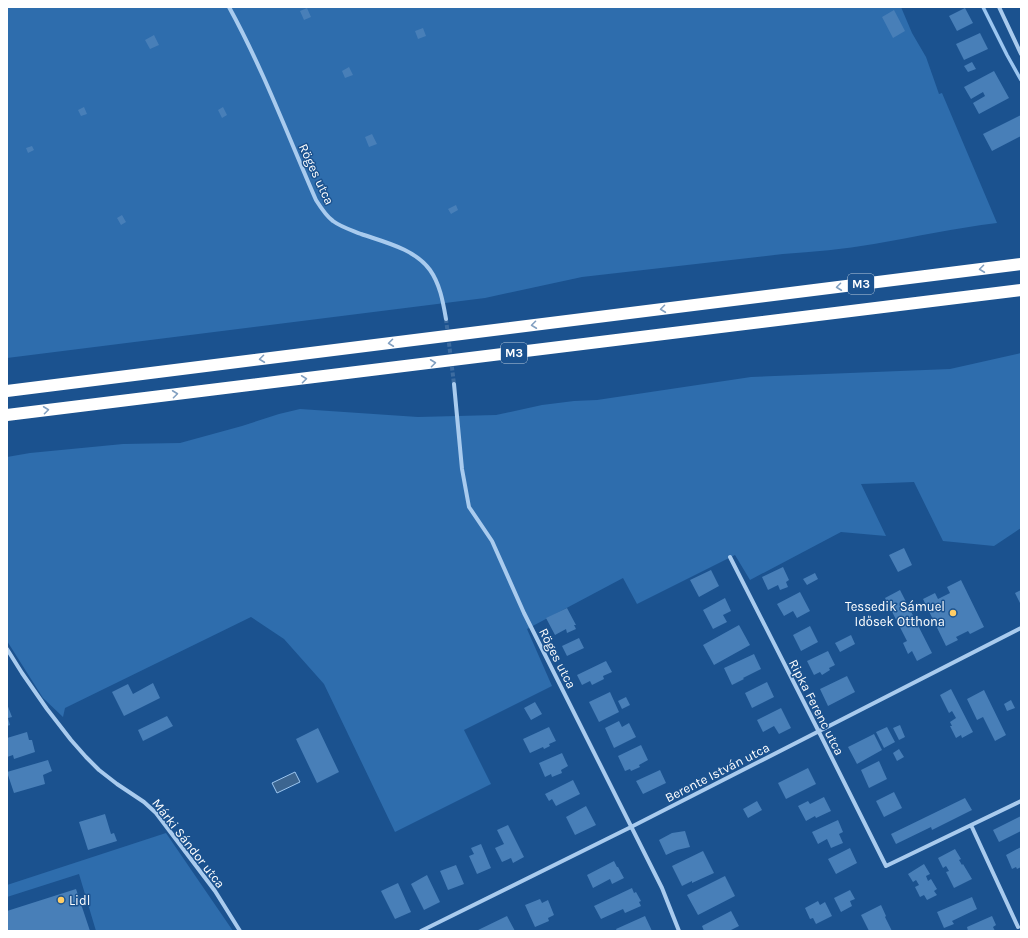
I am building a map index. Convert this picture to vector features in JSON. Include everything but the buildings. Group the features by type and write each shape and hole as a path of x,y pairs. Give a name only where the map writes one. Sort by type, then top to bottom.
{"highway":[{"name":"M3","path":"7,391 1021,264"},
{"name":"M3","path":"7,415 1021,290"}],"street":[{"name":"Röges utca","path":"229,7 261,72 316,200 322,210 327,216 341,226 405,250 418,258 430,270 439,287 446,319"},
{"path":"999,7 1021,54"},
{"name":"Röges utca","path":"454,384 462,469 469,507 492,541 524,614 662,888 679,931"},
{"name":"Ripka Ferenc utca","path":"730,557 886,866 971,825"},
{"name":"Berente István utca","path":"421,931 632,828 1021,628"},
{"name":"Márki Sándor utca","path":"7,649 47,710 86,757 99,770 144,802 156,813 215,891 240,931"},
{"path":"1018,927 971,825 1021,801"}],"shaded area":[{"path":"7,7 901,7 912,33 926,57 939,94 942,93 997,223 851,247 582,277 485,298 7,358"},
{"path":"1021,353 1021,528 994,546 943,541 914,482 861,484 886,536 841,532 750,580 735,555 637,604 623,578 527,629 552,686 464,730 491,784 395,832 324,684 284,639 251,617 65,708 63,717 43,698 7,641 7,457 30,453 123,444 180,443 300,409 418,417 496,415 542,405 597,400 751,377 950,369"},
{"path":"295,772 300,782 277,793 272,783"},
{"path":"166,833 233,931 96,931 79,874 7,897 7,885"}],"waterway":[{"path":"983,7 1021,80"}],"tunnel":[{"path":"446,319 454,384"}],"place":[{"name":"Tessedik Sámuel Idősek Otthona","path":"953,613"},
{"name":"Lidl","path":"61,900"}]}
